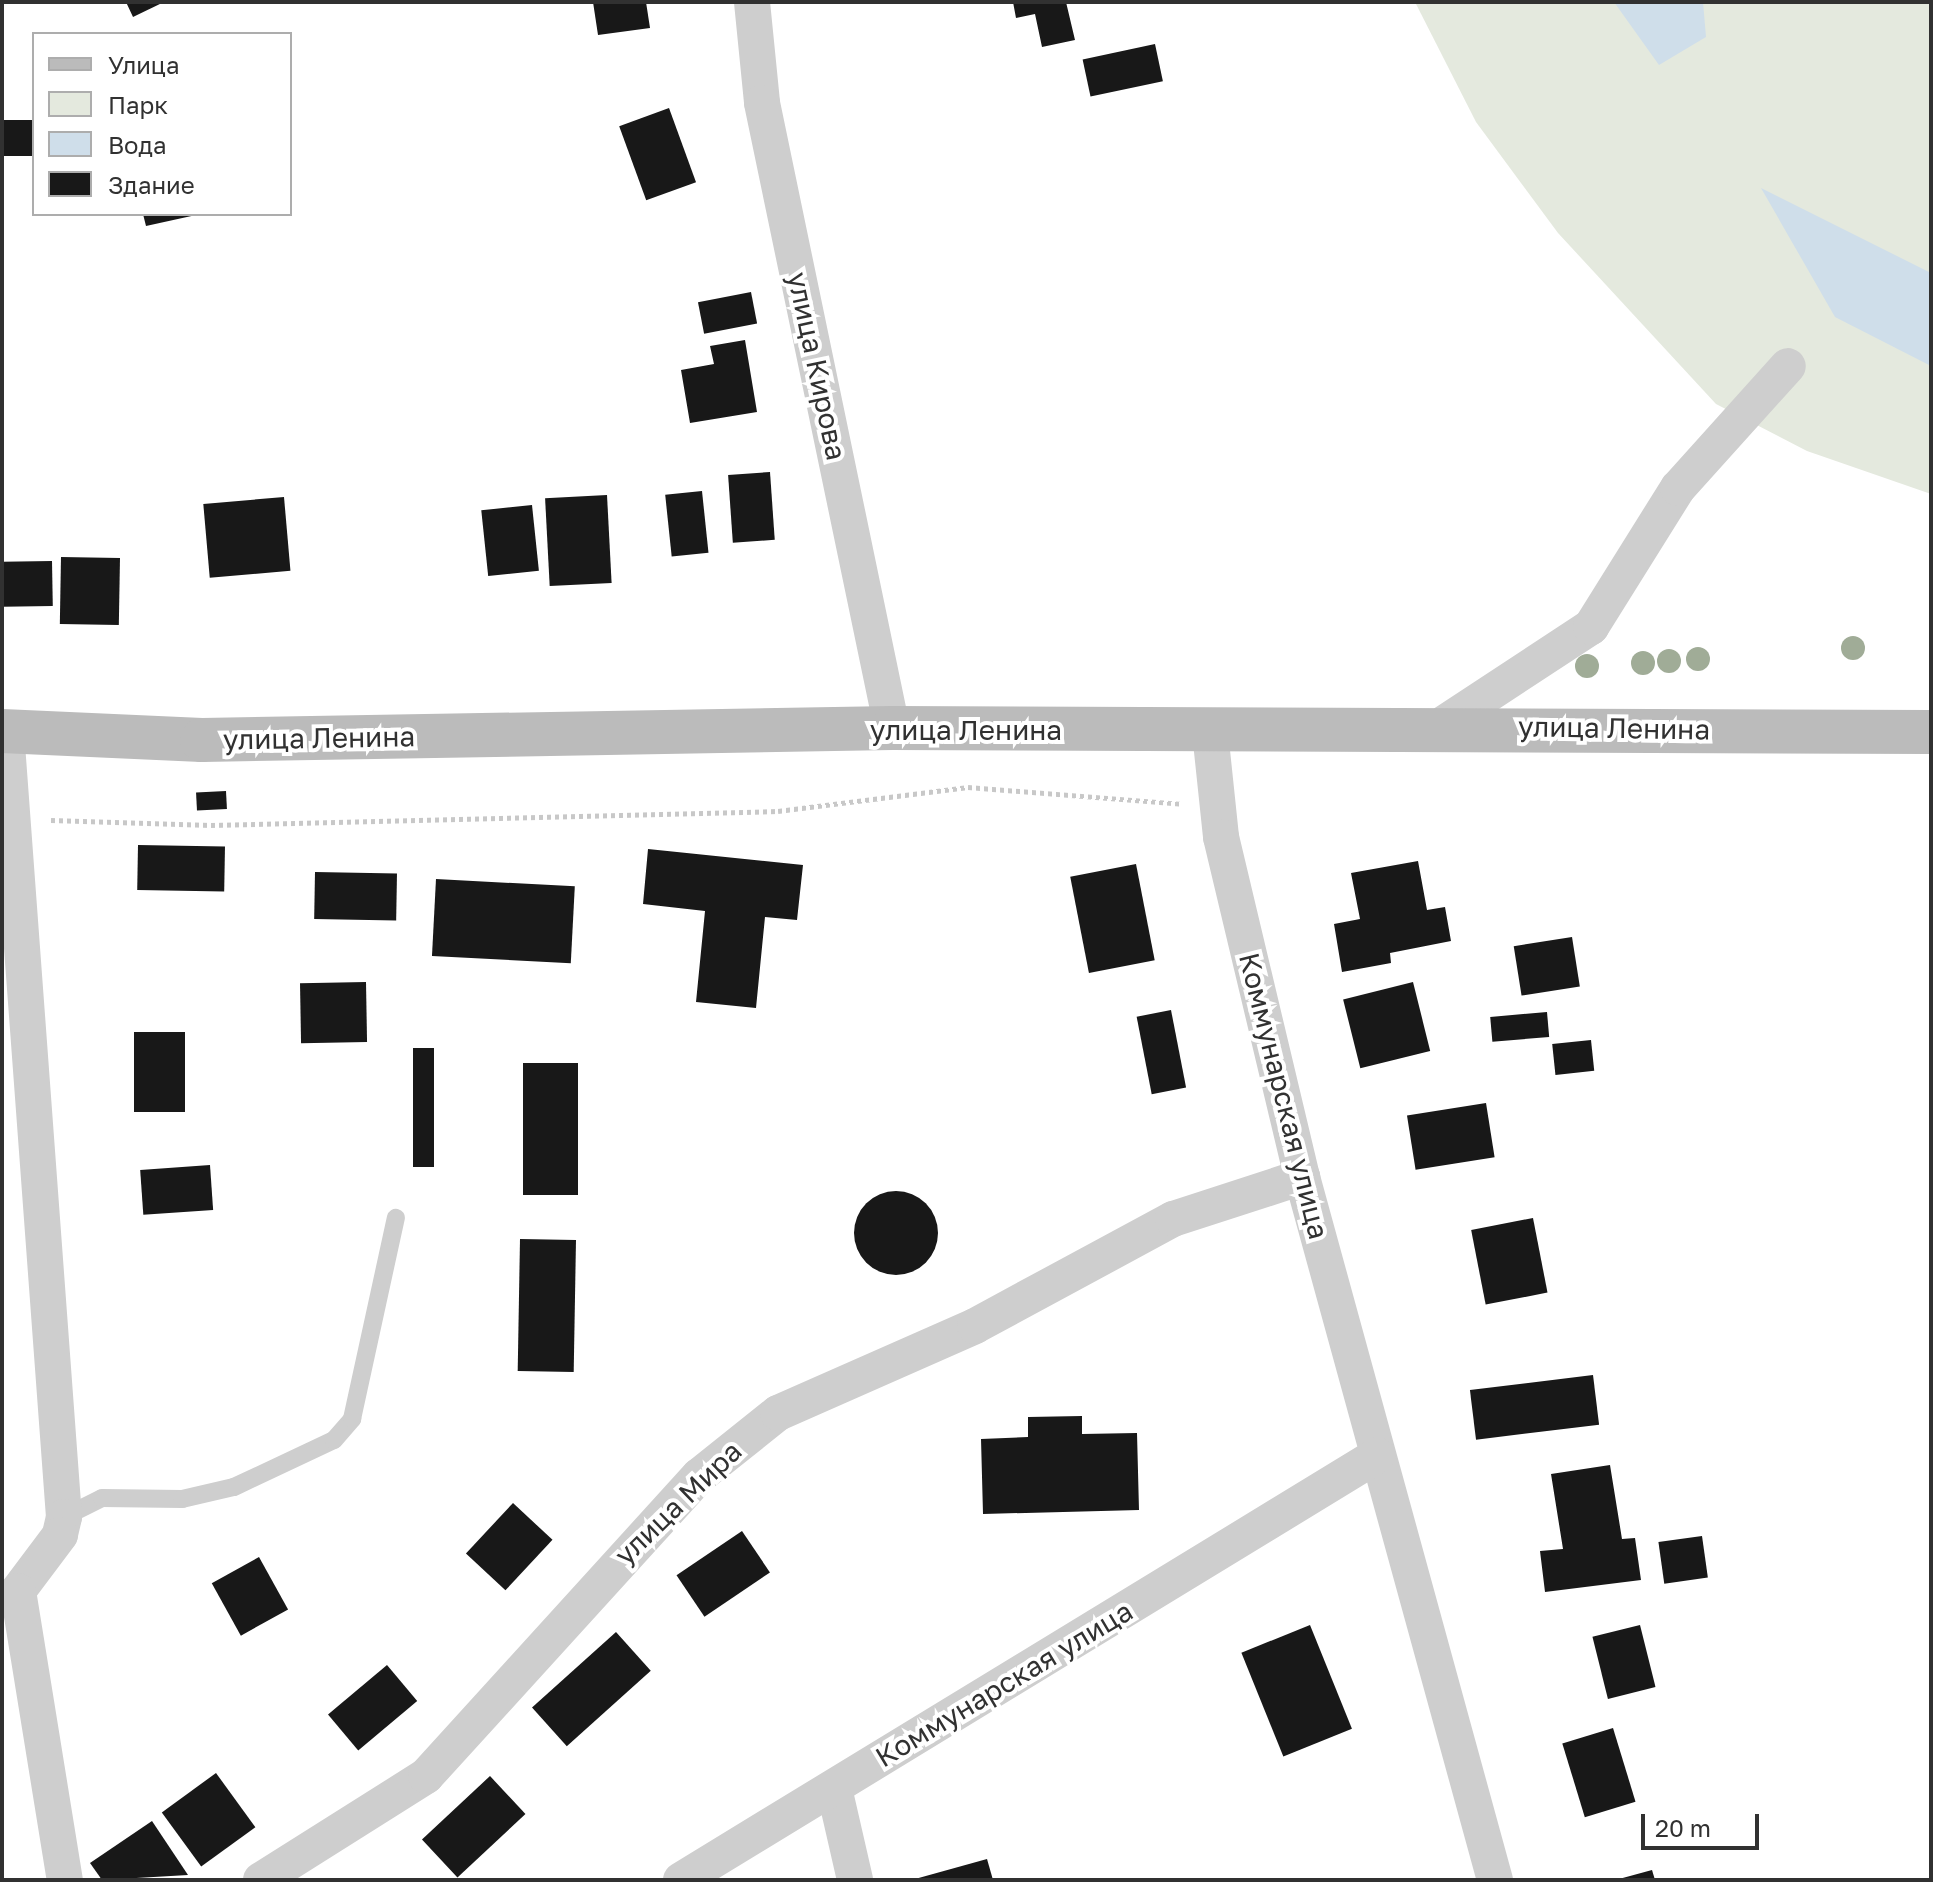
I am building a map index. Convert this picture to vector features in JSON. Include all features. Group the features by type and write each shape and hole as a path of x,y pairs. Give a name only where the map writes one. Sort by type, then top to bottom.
{"main road":[{"name":"улица Ленина","path":"4,731 202,740 892,728 1210,732 1440,726 1931,732"}],"street":[{"name":"улица Кирова","path":"752,2 762,103 892,728"},
{"path":"1440,726 1591,627 1678,488 1788,366"},
{"path":"4,731 64,1517 51,1550 10,1592 65,1880"},
{"name":"Коммунарская улица","path":"1210,732 1218,807 1302,1177 1495,1880"},
{"name":"улица Мира","path":"261,1880 426,1776 699,1476 778,1413 850,1376 975,1326 1173,1219 1302,1177"},
{"name":"Коммунарская улица","path":"681,1880 1378,1455"},
{"path":"834,1788 855,1880"}],"lane":[{"path":"64,1517 102,1498 182,1499 234,1487 334,1440 352,1419 396,1218"}],"path":[{"path":"13,819 211,825 778,811 968,787 1218,807"}],"green space":[{"path":"1415,2 1931,2 1931,494 1807,451 1716,404 1558,233 1476,122"}],"water":[{"path":"1614,2 1703,2 1706,37 1659,65"},
{"path":"1761,188 1931,273 1931,366 1835,317"}],"building":[{"path":"126,2 164,2 133,17"},
{"path":"593,2 646,2 650,28 598,35"},
{"path":"1013,2 1066,2 1075,40 1042,47 1035,14 1016,18"},
{"path":"1155,44 1163,81 1091,97 1083,59"},
{"path":"669,108 696,182 646,200 619,126"},
{"path":"2,120 32,120 32,156 2,156"},
{"path":"144,216 191,216 146,226"},
{"path":"751,292 757,323 704,334 698,302"},
{"path":"745,340 757,412 690,423 681,370 714,364 710,346"},
{"path":"770,472 775,540 733,543 728,475"},
{"path":"702,491 708,553 672,557 665,495"},
{"path":"607,495 612,583 550,586 545,498"},
{"path":"284,497 290,571 210,578 203,504"},
{"path":"532,505 539,571 488,576 481,510"},
{"path":"61,557 120,558 119,625 60,624"},
{"path":"52,561 53,606 3,607 2,562"},
{"path":"226,791 227,809 197,811 196,793"},
{"path":"138,845 225,847 224,892 137,890"},
{"path":"648,849 803,865 797,920 765,917 756,1008 696,1002 705,911 643,904"},
{"path":"1418,861 1427,910 1445,907 1451,941 1390,953 1391,963 1342,972 1334,924 1360,919 1351,873"},
{"path":"1136,864 1155,960 1089,973 1070,877"},
{"path":"315,872 397,873 396,920 314,919"},
{"path":"436,879 575,886 571,963 432,956"},
{"path":"1572,937 1580,986 1522,996 1514,946"},
{"path":"366,982 367,1042 301,1043 300,983"},
{"path":"1413,982 1430,1051 1360,1068 1343,999"},
{"path":"1171,1010 1186,1088 1152,1094 1137,1017"},
{"path":"1547,1012 1549,1037 1492,1042 1490,1017"},
{"path":"134,1032 185,1032 185,1112 134,1112"},
{"path":"1591,1040 1594,1071 1555,1075 1552,1044"},
{"path":"413,1048 434,1048 434,1167 413,1167"},
{"path":"523,1063 578,1063 578,1195 523,1195"},
{"path":"1486,1103 1495,1157 1416,1170 1407,1116"},
{"path":"210,1165 213,1210 143,1215 140,1170"},
{"path":"888,1191 904,1191 920,1198 931,1209 938,1233 935,1249 926,1263 904,1275 888,1275 872,1268 861,1257 854,1241 854,1225 861,1209 872,1198"},
{"path":"1533,1218 1548,1293 1486,1305 1471,1230"},
{"path":"520,1239 576,1240 574,1372 518,1371"},
{"path":"1593,1375 1599,1425 1476,1440 1470,1390"},
{"path":"1082,1416 1082,1434 1137,1433 1139,1510 983,1514 981,1439 1028,1437 1028,1417"},
{"path":"1610,1465 1622,1539 1635,1538 1641,1580 1545,1592 1540,1551 1563,1549 1551,1474"},
{"path":"513,1503 552,1540 505,1590 466,1553"},
{"path":"742,1531 770,1572 704,1617 677,1575"},
{"path":"1702,1536 1708,1578 1664,1584 1658,1542"},
{"path":"259,1557 288,1609 241,1636 212,1583"},
{"path":"1310,1625 1352,1729 1283,1757 1241,1653"},
{"path":"1640,1625 1655,1687 1608,1699 1592,1637"},
{"path":"616,1632 651,1671 567,1746 532,1708"},
{"path":"387,1665 417,1701 358,1750 328,1714"},
{"path":"1613,1728 1636,1802 1585,1817 1562,1743"},
{"path":"216,1773 255,1827 201,1867 162,1812"},
{"path":"490,1776 525,1814 457,1877 422,1839"},
{"path":"152,1821 188,1875 102,1880 90,1863"},
{"path":"987,1859 993,1880 915,1880 915,1879"},
{"path":"1652,1870 1655,1880 1619,1880 1619,1879"}]}
